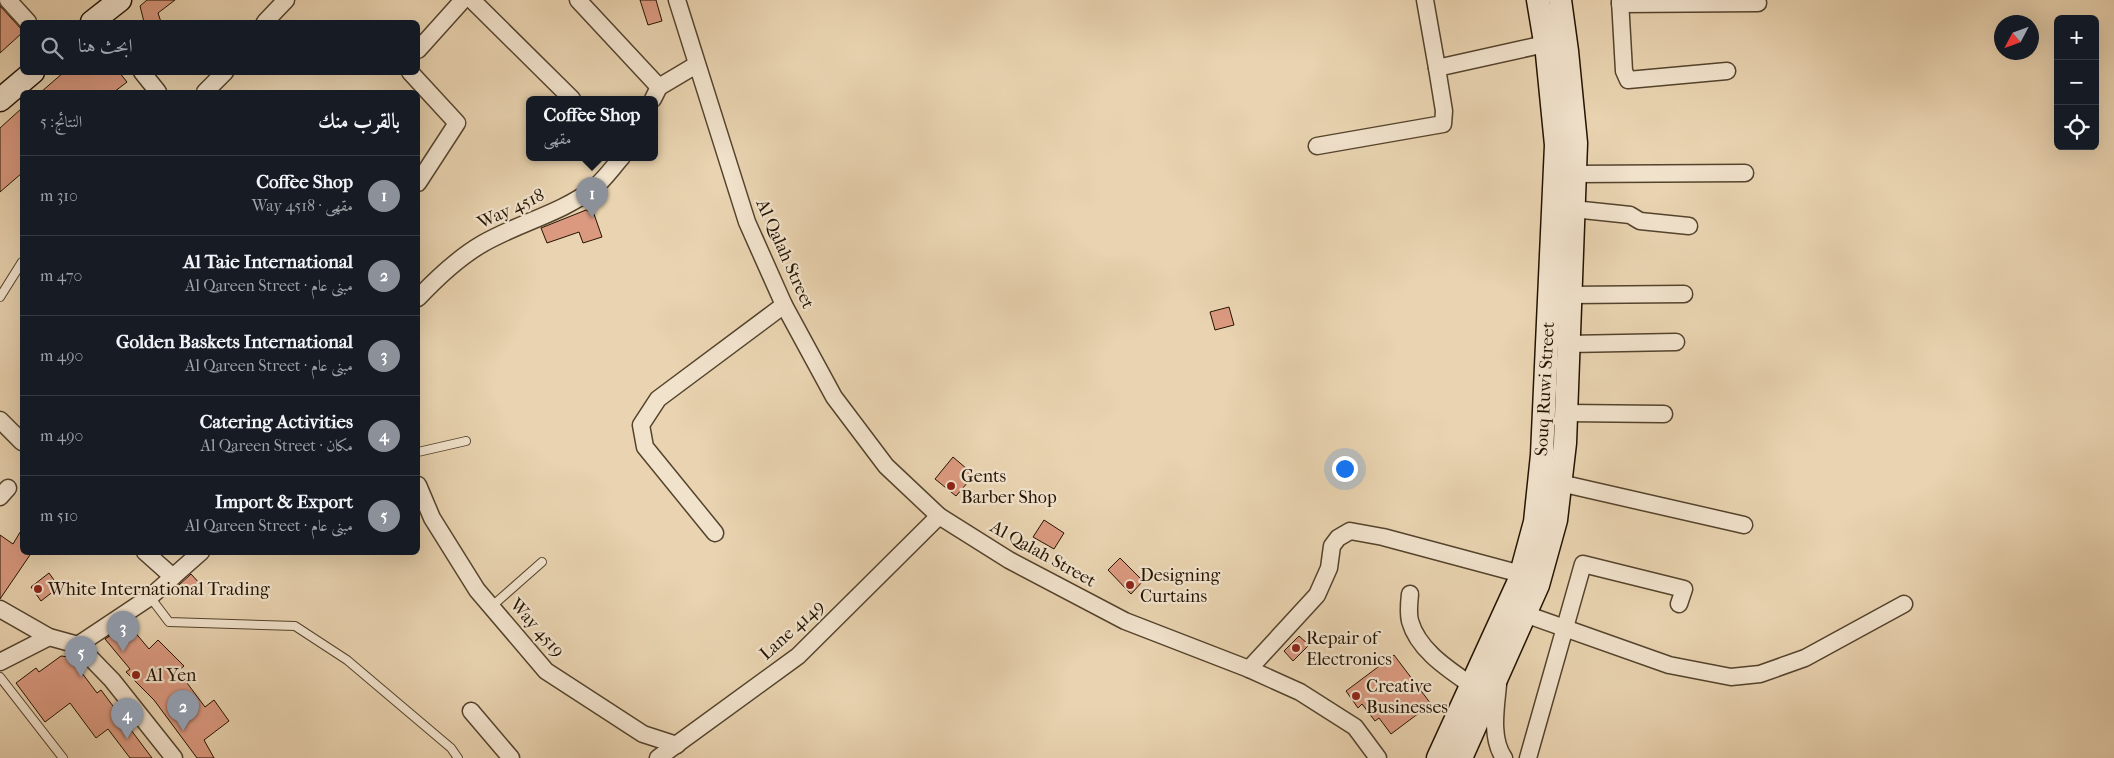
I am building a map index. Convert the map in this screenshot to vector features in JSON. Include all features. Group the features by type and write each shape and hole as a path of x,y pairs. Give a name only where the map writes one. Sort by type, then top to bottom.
{"main road":[{"path":"100,20 120,0"},
{"name":"Souq Ruwi Street","path":"1438,758 1521,574 1536,522 1542,455 1556,145 1545,44 1538,0"},
{"name":"Souq Ruwi Street","path":"1461,758 1538,585 1556,520 1566,412 1576,143 1560,0"},
{"path":"0,100 29,75"}],"street":[{"path":"8,0 26,20"},
{"path":"267,20 286,0"},
{"path":"420,48 463,0"},
{"path":"472,0 569,96"},
{"path":"578,0 656,93 696,65"},
{"name":"Al Qalah Street","path":"677,0 747,222 784,305 834,397 886,466 939,516 1009,560 1125,621 1249,669 1300,692 1355,727 1375,755"},
{"path":"1317,146 1443,124 1444,111 1438,68 1425,0"},
{"path":"1727,71 1628,80 1624,72 1620,2 1758,3"},
{"path":"1438,68 1545,44"},
{"path":"144,75 156,90"},
{"path":"206,90 222,75"},
{"path":"413,75 457,123 420,180"},
{"name":"Way 4518","path":"420,296 460,260 480,245 568,205 595,187 618,161"},
{"path":"1574,174 1745,173"},
{"path":"1573,210 1621,214 1640,221 1689,226"},
{"path":"1570,295 1684,294"},
{"path":"715,533 645,447 641,425 658,399 784,305"},
{"path":"1568,344 1676,342"},
{"path":"1566,412 1664,414"},
{"path":"0,420 20,440"},
{"path":"1560,482 1744,525"},
{"name":"Way 4519","path":"420,490 432,518 477,590 546,671 643,734 676,745"},
{"name":"Lane 4149","path":"658,758 798,656 939,516"},
{"path":"1249,669 1317,595 1329,568 1332,546 1338,538 1350,531 1383,537 1521,574"},
{"path":"148,555 172,578"},
{"path":"78,645 150,597 198,555"},
{"path":"1528,758 1583,564 1684,589 1679,604"},
{"path":"1410,594 1410,621 1420,641 1444,666 1471,684"},
{"path":"1526,614 1670,665 1731,677 1760,674 1805,658 1904,604"},
{"path":"0,609 49,637 78,645 112,680 174,758"},
{"path":"0,662 49,637"},
{"path":"1499,674 1495,720 1498,748 1504,758"},
{"path":"471,711 511,758"},
{"path":"1375,755 1390,758"}],"lane":[{"path":"0,297 20,265"},
{"path":"420,452 466,441"},
{"path":"491,607 542,562"},
{"path":"150,597 169,622 295,626 347,660 450,748 458,758"},
{"path":"0,677 63,758"}],"building":[{"path":"147,0 175,0 158,13 160,20 144,20 140,6"},
{"path":"640,0 656,0 662,21 648,25"},
{"path":"0,6 20,28 20,35 0,53"},
{"path":"61,75 121,75 127,82 117,90 43,90"},
{"path":"20,110 20,175 0,192 0,128"},
{"path":"586,210 594,214 602,237 583,243 579,232 547,243 541,228"},
{"path":"1229,307 1234,325 1215,330 1210,312"},
{"path":"953,457 974,475 956,496 935,479"},
{"path":"1044,520 1064,533 1054,549 1033,537"},
{"path":"20,532 20,555 30,555 0,599 0,535 13,544"},
{"path":"1120,558 1143,581 1131,594 1108,570"},
{"path":"49,573 59,587 41,601 31,587"},
{"path":"191,574 201,585 188,596 179,585"},
{"path":"128,624 149,649 158,640 184,666 178,671 205,707 214,700 229,721 204,740 214,758 197,758 154,700 126,672 130,669 105,639"},
{"name":"Repair of Electronics","path":"1299,636 1309,645 1293,661 1284,651"},
{"path":"1394,655 1431,704 1391,734 1379,718 1375,721 1362,704 1358,708 1346,691"},
{"path":"61,656 70,657 97,693 101,690 152,758 130,758 108,729 96,738 70,703 45,722 16,683 36,668 39,672"}],"place":[{"name":"Coffee Shop","path":"592,218"},
{"name":"Gents Barber Shop","path":"951,486"},
{"name":"Designing Curtains","path":"1130,585"},
{"name":"White International Trading","path":"38,589"},
{"name":"Repair of Electronics","path":"1296,648"},
{"name":"Golden Baskets International","path":"123,652"},
{"name":"Al Yen","path":"136,675"},
{"name":"Import & Export","path":"81,677"},
{"name":"Creative Businesses","path":"1356,696"},
{"name":"Al Taie International","path":"183,731"},
{"name":"Catering Activities","path":"127,739"}]}
